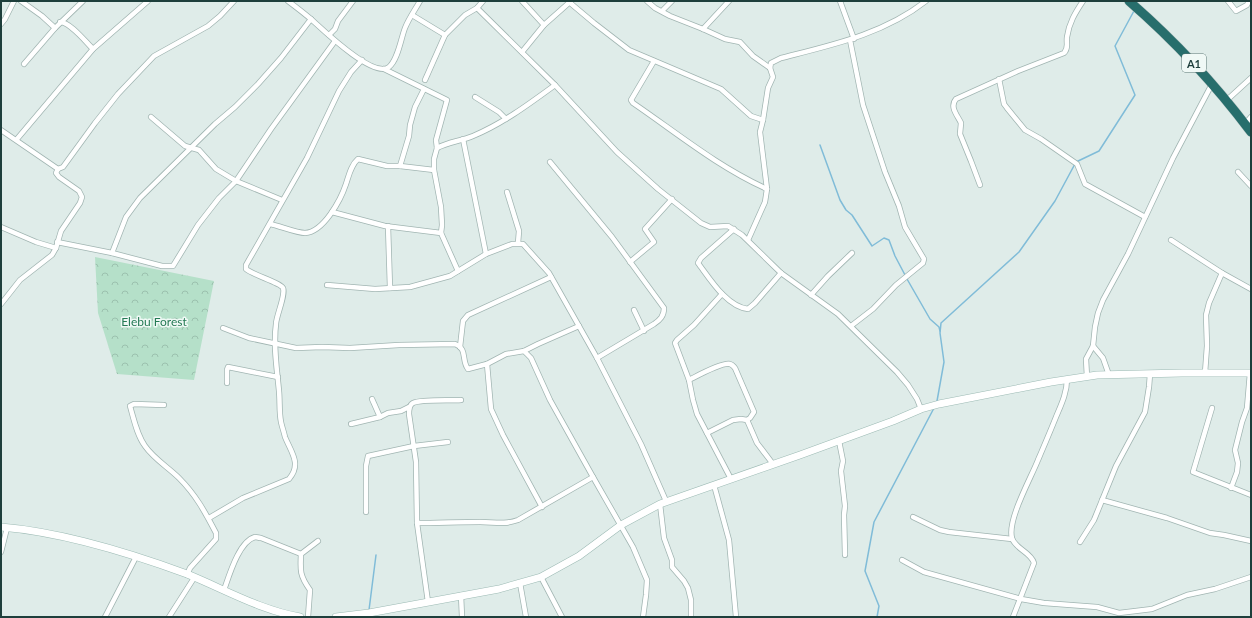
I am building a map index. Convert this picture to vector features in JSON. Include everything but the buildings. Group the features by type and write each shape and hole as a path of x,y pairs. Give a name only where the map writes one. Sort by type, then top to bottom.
{"highway":[{"name":"A1","path":"1129,1 1169,37 1227,100 1248,120 1251,132"}],"main road":[{"path":"336,617 369,613 428,602 520,583 541,577 579,556 621,525 663,502 839,441 922,409 939,404 1086,377 1109,375 1205,373 1251,374"},
{"path":"4,528 83,541 136,557 187,575 274,610 300,617"}],"street":[{"path":"1,24 14,1"},
{"path":"21,1 42,16 55,28"},
{"path":"24,64 60,22 82,1"},
{"path":"17,139 93,49 148,1"},
{"path":"1,130 17,139 58,169 64,168 95,123 118,94 154,56 208,26 234,1"},
{"path":"288,1 335,41 362,60 375,67 384,69 447,100 436,140 437,148 434,159 434,170 441,207 441,233 458,271"},
{"path":"329,35 335,29 338,21 353,1"},
{"path":"384,69 390,67 395,58 406,27 420,1"},
{"path":"425,80 445,35 465,15 477,8 483,1"},
{"path":"522,1 544,25"},
{"path":"647,1 655,8 670,16 725,39 740,42 753,56 770,68 773,76 768,88 760,132 766,189 764,202 748,240"},
{"path":"662,11 672,1"},
{"path":"703,29 730,1"},
{"path":"840,1 852,39 863,105 905,227 924,259 923,263 896,286 873,309 851,326"},
{"path":"770,68 771,63 782,58 852,39 886,26 915,10 926,1"},
{"path":"980,186 960,134 961,123 957,117 953,102 956,99 999,79 1064,53 1068,48 1067,38 1072,17 1083,1"},
{"path":"1228,1 1236,11 1247,5 1249,1"},
{"path":"522,52 544,25 570,2 616,41 629,50 721,89 751,116 763,120"},
{"path":"477,8 522,52 617,152 691,216 710,227 724,226 734,229 748,240 781,273 838,314 897,372 914,394 922,409"},
{"path":"70,13 70,25"},
{"path":"412,15 445,35"},
{"path":"112,253 126,217 140,198 258,84 281,58 311,19"},
{"path":"60,22 65,22 70,25 93,49"},
{"path":"57,242 112,253 162,266 173,266 198,225 219,198 236,181 335,41"},
{"path":"208,518 243,498 289,479 294,474 296,468 295,460 285,436 281,420 276,344 276,324 284,294 284,288 280,284 251,273 246,269 246,265 306,158 339,91 351,72 362,60"},
{"path":"654,61 631,100 633,103 727,169 766,189"},
{"path":"1227,100 1251,78"},
{"path":"999,79 1004,104 1025,130 1041,139 1075,163 1085,184 1145,217"},
{"path":"1086,377 1086,359 1094,346 1094,327 1098,313 1108,290 1128,254 1173,158 1212,82"},
{"path":"437,148 444,144 472,136 506,119 554,85"},
{"path":"400,166 409,136 410,125 415,107 424,89"},
{"path":"475,97 499,112 506,119"},
{"path":"151,117 185,146 199,150 216,169 236,181 282,200"},
{"path":"463,139 486,254"},
{"path":"270,224 304,233 314,232 338,205 352,167 358,159 387,166 434,170"},
{"path":"550,162 612,237 664,308 664,314 660,320 597,358"},
{"path":"1,304 20,280 52,255 56,248 61,231 76,209 82,197 79,191 59,177 56,173 58,169"},
{"path":"1238,172 1251,186"},
{"path":"507,192 519,232 518,243"},
{"path":"630,262 654,242 645,229 672,199"},
{"path":"332,212 388,226 441,233"},
{"path":"388,226 390,288"},
{"path":"1,227 36,242 56,248"},
{"path":"734,229 701,258 698,263 722,294 738,306 748,309 781,273"},
{"path":"1171,240 1222,273 1251,289"},
{"path":"327,285 390,288 410,287 450,276 486,254 506,246 518,243 523,244 551,277 597,358 637,437 663,502 664,538 672,560 672,567 688,588 691,600 691,617"},
{"path":"811,296 828,276 852,253"},
{"path":"1205,373 1207,346 1206,315 1211,298 1222,273"},
{"path":"460,346 463,321 468,315 551,277"},
{"path":"722,294 694,325 676,340 675,343 689,380 697,414 730,479"},
{"path":"634,310 644,331"},
{"path":"222,328 249,338 296,348 350,348 455,344 460,346 463,350 465,365 468,369 487,364 506,354 524,351 578,326"},
{"path":"1094,346 1103,358 1109,375"},
{"path":"524,351 531,358 550,400 633,547 647,580 643,617"},
{"path":"487,364 491,409 503,435 542,506"},
{"path":"689,380 723,365 732,365 735,368 754,412 753,416 747,420 733,420 707,433"},
{"path":"227,383 228,367 278,377"},
{"path":"1080,542 1094,520 1116,466 1145,412 1150,374"},
{"path":"1231,488 1237,472 1238,463 1235,450 1242,422 1248,408 1251,374"},
{"path":"1013,617 1034,563 1033,560 1012,539 1011,532 1015,512 1062,402 1067,386 1067,380"},
{"path":"372,399 380,417"},
{"path":"352,424 401,410 409,407 413,403 461,400"},
{"path":"164,406 134,404 130,406 139,435 145,446 191,491 201,504 216,534 216,539 190,568 187,575"},
{"path":"409,407 416,462 417,523 428,602"},
{"path":"1212,408 1193,472 1251,495"},
{"path":"747,420 757,443 773,464"},
{"path":"839,441 843,461 841,471 845,506 845,555"},
{"path":"366,512 366,466 368,456 414,446 448,442"},
{"path":"417,523 480,522 509,524 593,477"},
{"path":"714,485 729,540 736,617"},
{"path":"1102,500 1167,518 1210,533 1224,534 1251,541"},
{"path":"913,517 940,530 949,532 1012,539"},
{"path":"1,552 4,528"},
{"path":"224,590 229,574 242,548 246,542 255,537 301,554"},
{"path":"308,617 310,590 302,579 300,567 301,554 318,541"},
{"path":"105,617 136,557"},
{"path":"902,560 924,572 1021,599 1044,603 1097,607 1119,613 1152,609 1187,595 1215,589 1251,577"},
{"path":"541,577 562,617"},
{"path":"169,617 194,578"},
{"path":"520,583 526,617"},
{"path":"461,595 462,617"}],"green space":[{"name":"Elebu Forest","path":"95,257 214,281 194,380 117,374 98,313"}],"waterway":[{"path":"937,401 944,362 940,333 941,323 1019,252 1055,201 1076,162 1099,151 1135,95 1115,46 1135,9"},
{"path":"820,145 840,200 846,210 852,215 872,246 884,238 889,240 905,275"},
{"path":"907,279 930,319 939,327 940,331"},
{"path":"877,617 879,606 865,571 874,522 934,408"},
{"path":"369,610 376,555"}]}
